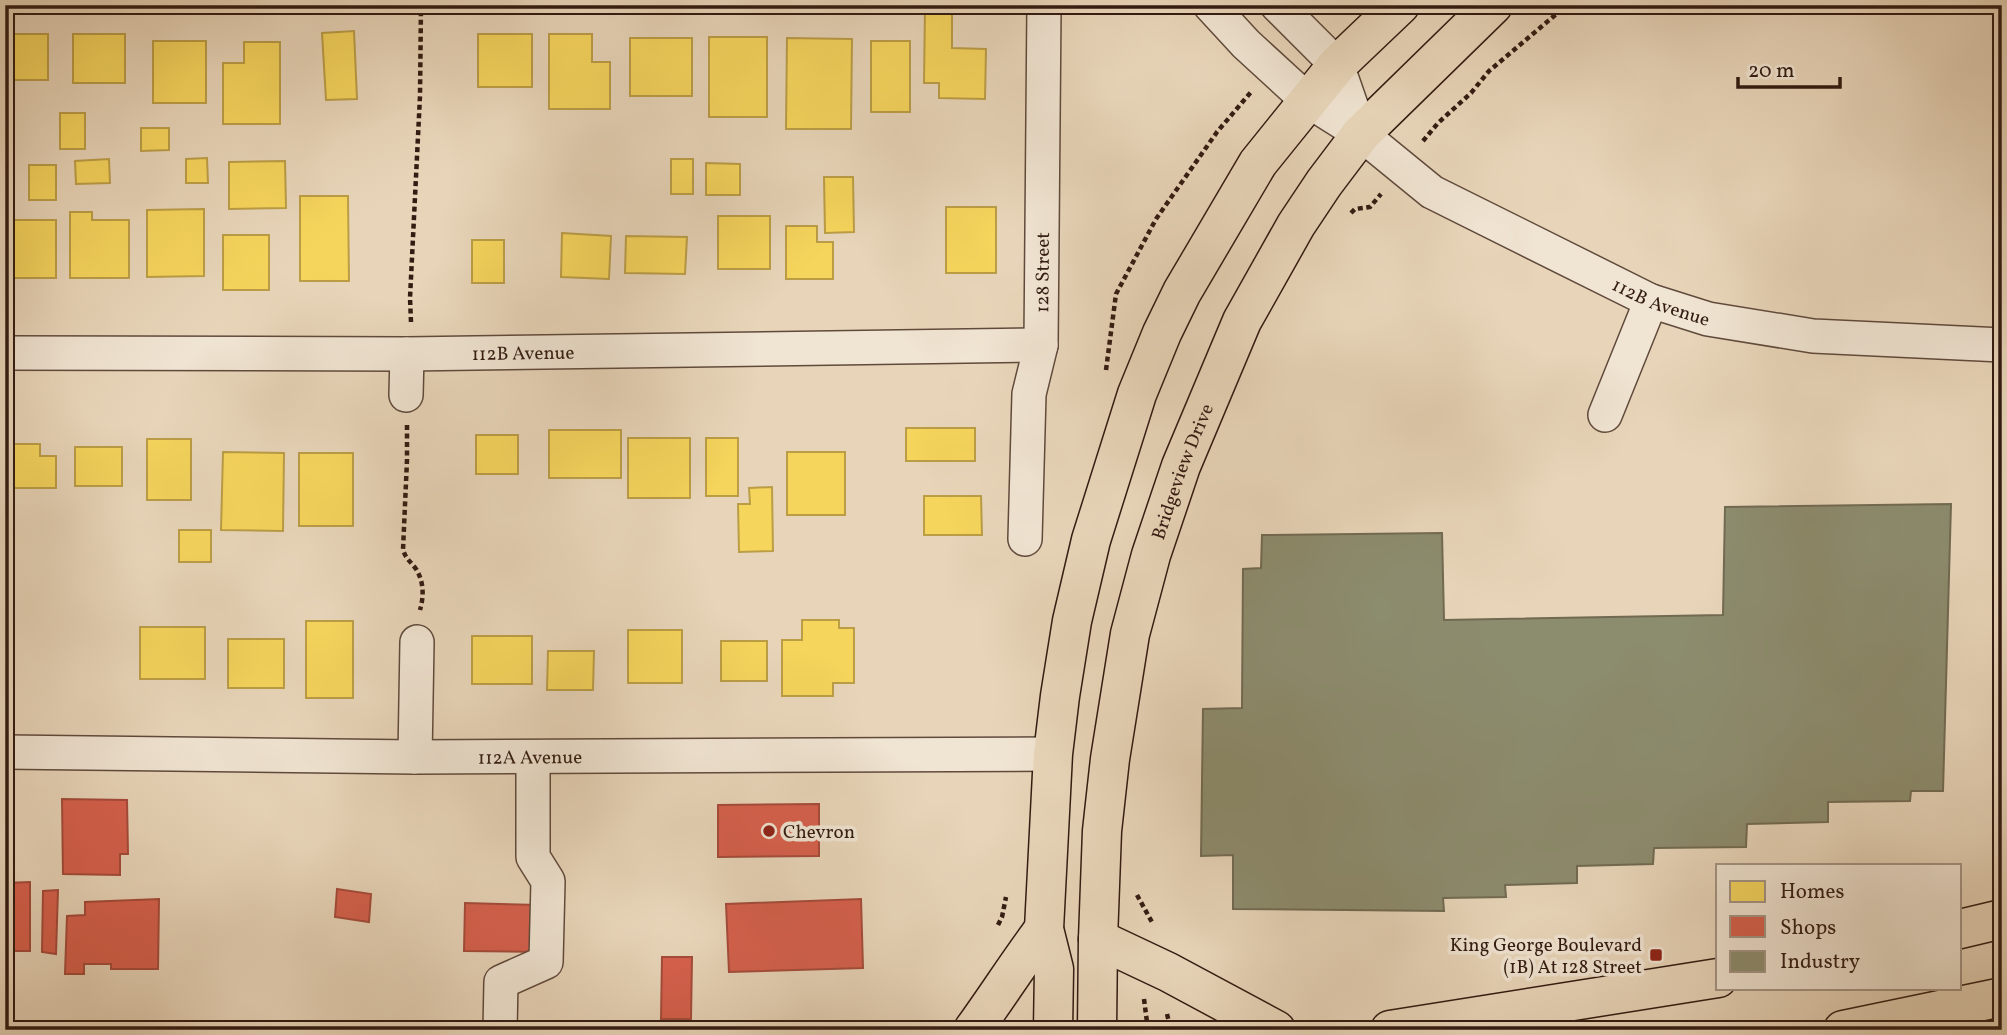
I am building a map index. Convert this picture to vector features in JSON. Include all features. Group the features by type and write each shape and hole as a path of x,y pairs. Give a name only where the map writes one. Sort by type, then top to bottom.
{"main road":[{"path":"1053,1030 1054,969 1044,929 1053,754 1060,696 1072,621 1087,553 1137,394 1182,292 1258,163 1337,65 1400,5"},
{"name":"Bridgeview Drive","path":"1097,1030 1102,831 1110,760 1130,634 1151,555 1181,466 1242,321 1296,225 1324,183 1361,134 1493,5"},
{"path":"1962,929 2002,919"},
{"path":"973,1030 1011,972 1044,929"},
{"path":"1098,939 1168,972 1276,1030"},
{"path":"1390,1030 1716,978"},
{"path":"1843,1030 2002,997"}],"street":[{"name":"128 Street","path":"1025,539 1029,394 1041,345 1044,5"},
{"path":"1210,5 1246,44 1307,100 1361,134"},
{"path":"1277,5 1337,65 1361,134"},
{"name":"112B Avenue","path":"1361,134 1432,192 1651,301 1709,319 1813,336 2002,345"},
{"path":"1605,415 1651,301"},
{"name":"112B Avenue","path":"5,353 409,342 1041,345"},
{"path":"406,396 409,342"},
{"path":"415,757 417,642"},
{"name":"112A Avenue","path":"5,752 415,757 1053,754"},
{"path":"500,1030 501,982 546,962 548,881 533,857 533,757"}],"path":[{"path":"409,342 420,96 421,5"},
{"path":"1438,123 1471,93 1489,71 1567,5"},
{"path":"1346,217 1355,209 1370,207 1382,194"},
{"path":"406,396 407,460 403,550 406,559 415,567 422,581 423,599 417,642"},
{"path":"997,929 1008,891"},
{"path":"1136,891 1155,926"},
{"path":"1144,996 1148,1030"}],"building: Homes":[{"path":"925,8 952,8 952,48 986,49 985,99 939,98 939,83 924,83"},
{"path":"354,31 357,99 326,100 322,33"},
{"path":"5,34 48,34 48,80 5,80"},
{"path":"73,34 125,34 125,83 73,83"},
{"path":"478,34 532,34 532,87 478,87"},
{"path":"549,34 592,34 592,62 610,62 610,109 549,109"},
{"path":"709,37 767,37 767,117 709,117"},
{"path":"630,38 692,38 692,96 630,96"},
{"path":"787,38 852,39 851,129 786,129"},
{"path":"153,41 206,41 206,103 153,103"},
{"path":"871,41 910,41 910,112 871,112"},
{"path":"244,42 280,42 280,124 223,124 223,63 244,63"},
{"path":"60,113 85,113 85,149 60,149"},
{"path":"141,128 169,128 169,150 141,151"},
{"path":"207,158 208,183 186,183 186,159"},
{"path":"109,159 110,183 76,184 75,161"},
{"path":"671,159 693,159 693,194 671,194"},
{"path":"285,161 286,208 229,209 229,162"},
{"path":"706,163 740,164 740,195 706,195"},
{"path":"29,165 56,165 56,200 29,200"},
{"path":"824,177 853,177 854,232 825,233"},
{"path":"300,196 348,196 349,281 300,281"},
{"path":"946,207 996,207 996,273 946,273"},
{"path":"204,209 204,276 147,277 147,210"},
{"path":"70,212 92,212 92,220 129,220 129,278 70,278"},
{"path":"718,216 770,216 770,269 718,269"},
{"path":"5,220 56,220 56,278 5,278"},
{"path":"786,226 817,226 817,242 833,242 833,279 786,279"},
{"path":"562,233 611,236 609,279 561,277"},
{"path":"223,235 269,235 269,290 223,290"},
{"path":"626,236 687,237 685,274 625,273"},
{"path":"472,240 504,240 504,283 472,283"},
{"path":"906,428 975,428 975,461 906,461"},
{"path":"549,430 621,430 621,478 549,478"},
{"path":"476,435 518,435 518,474 476,474"},
{"path":"628,438 690,438 690,498 628,498"},
{"path":"706,438 738,438 738,496 706,496"},
{"path":"147,439 191,439 191,500 147,500"},
{"path":"5,444 40,444 40,456 56,456 56,488 5,488"},
{"path":"75,447 122,447 122,486 75,486"},
{"path":"223,452 284,453 283,531 221,530"},
{"path":"787,452 845,452 845,515 787,515"},
{"path":"299,453 353,453 353,526 299,526"},
{"path":"772,487 773,551 739,552 738,504 750,504 749,488"},
{"path":"924,496 981,496 982,535 924,535"},
{"path":"179,530 211,530 211,562 179,562"},
{"path":"802,620 839,620 839,628 854,628 854,683 833,683 833,696 782,696 782,640 802,640"},
{"path":"306,621 353,621 353,698 306,698"},
{"path":"140,627 205,627 205,679 140,679"},
{"path":"628,630 682,630 682,683 628,683"},
{"path":"472,636 532,636 532,684 472,684"},
{"path":"228,639 284,639 284,688 228,688"},
{"path":"721,641 767,641 767,681 721,681"},
{"path":"548,651 594,651 593,690 547,690"}],"building: Shops":[{"path":"62,799 127,800 128,854 120,854 120,875 63,874"},
{"name":"Chevron","path":"819,804 819,856 718,857 718,805"},
{"path":"30,882 30,951 5,951 5,883"},
{"path":"337,889 371,894 369,922 335,917"},
{"path":"58,890 56,954 42,952 43,891"},
{"path":"159,899 158,969 111,969 111,964 84,964 84,974 65,974 67,916 85,915 85,902"},
{"path":"861,899 863,968 729,972 726,904"},
{"path":"465,903 539,905 539,952 464,951"},
{"path":"662,957 692,957 691,1019 661,1019"}],"building: Industry":[{"path":"1951,504 1943,791 1911,791 1910,801 1828,802 1828,822 1747,824 1746,847 1654,848 1653,864 1577,866 1577,883 1505,885 1506,897 1443,898 1444,911 1233,909 1233,855 1201,856 1203,709 1242,708 1243,569 1261,568 1262,535 1442,533 1444,620 1723,615 1725,507"}],"place":[{"name":"Chevron","path":"769,831"},
{"name":"King George Boulevard (1B) At 128 Street","path":"1656,955"}]}
